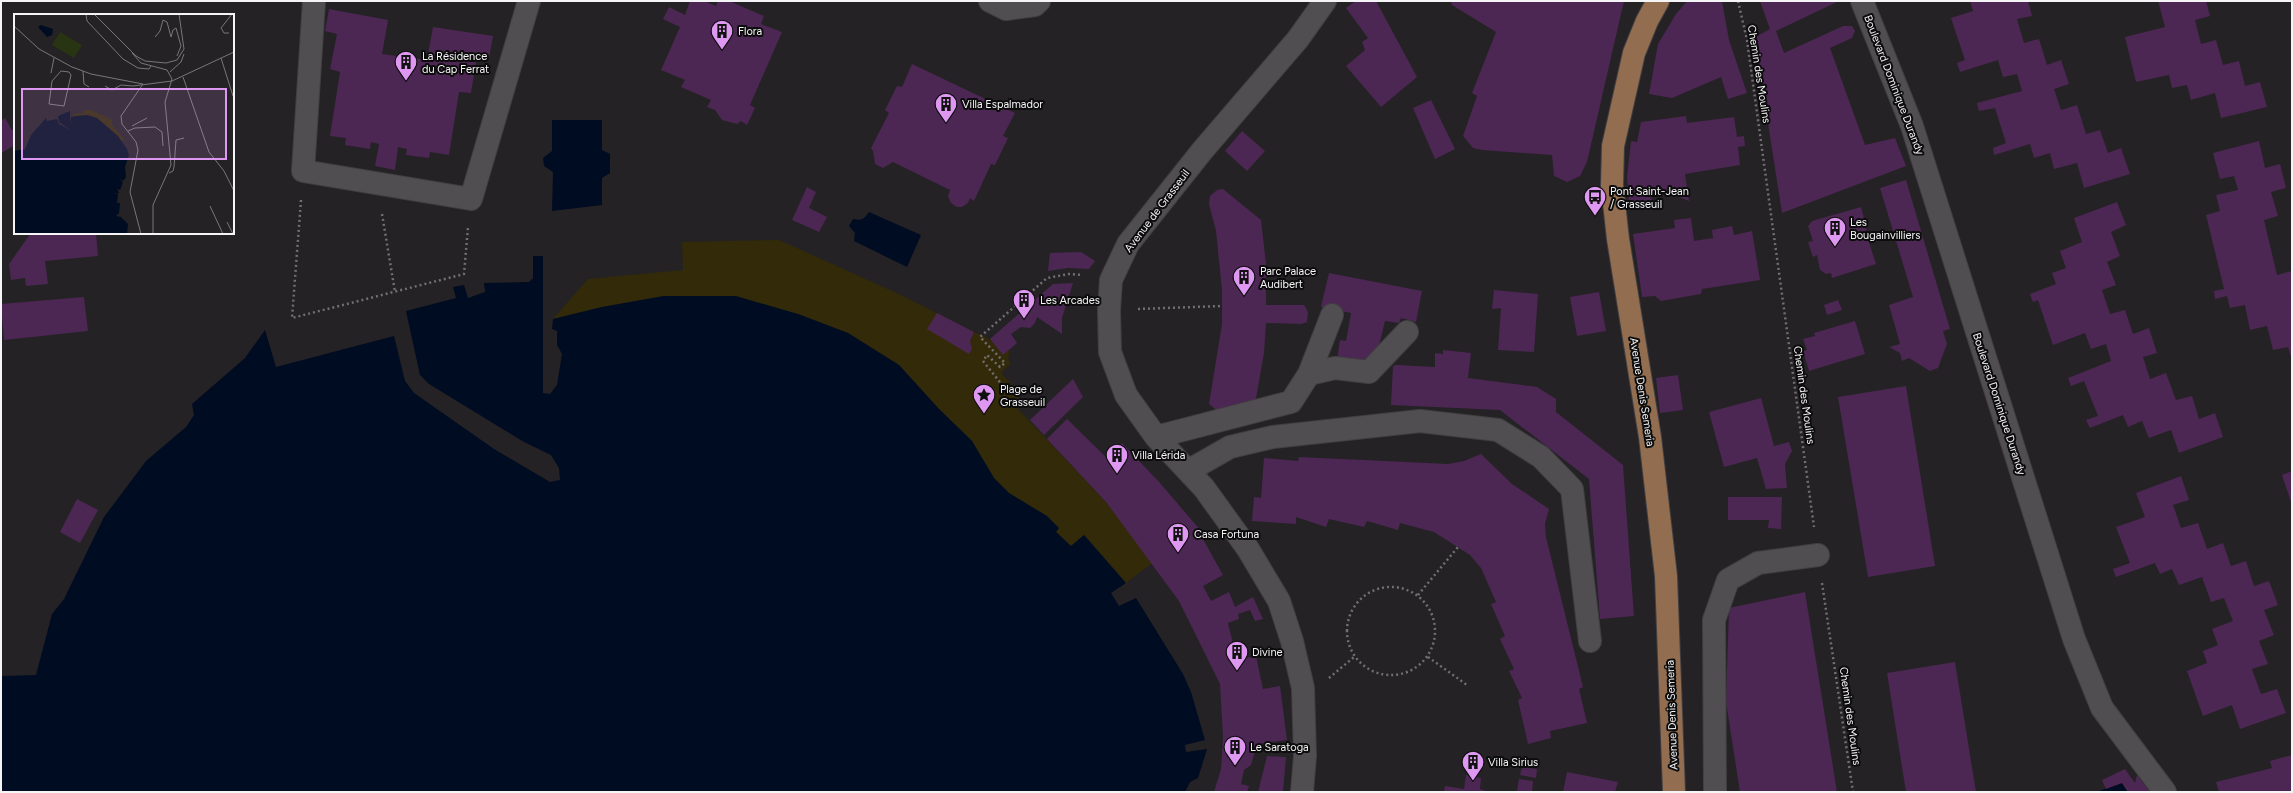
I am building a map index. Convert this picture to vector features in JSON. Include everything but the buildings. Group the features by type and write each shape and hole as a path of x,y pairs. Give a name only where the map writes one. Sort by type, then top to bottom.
{"main road":[{"name":"Avenue Denis Semeria","path":"1658,1 1647,21 1634,53 1613,146 1612,185 1618,239 1650,437 1666,576 1674,792"}],"street":[{"path":"314,1 303,171 471,200 529,1"},
{"path":"990,1 1006,9 1035,5 1039,1"},
{"name":"Avenue de Grasseuil","path":"1302,792 1305,756 1303,688 1292,641 1279,600 1248,549 1204,488 1156,437 1126,395 1110,352 1109,310 1111,280 1128,244 1202,151 1298,39 1325,1"},
{"name":"Boulevard Dominique Durandy","path":"1862,1 1912,126 2074,639 2102,708 2165,792"},
{"path":"1156,437 1291,402 1309,374 1332,315"},
{"path":"1309,374 1335,368 1369,372 1407,332"},
{"path":"1188,471 1230,446 1272,437 1420,421 1498,430 1541,457 1572,489 1590,641"},
{"path":"1715,792 1714,620 1728,580 1758,563 1818,555"}],"path":[{"name":"Chemin des Moulins","path":"1738,1 1747,40 1818,555 1853,792"},
{"path":"303,171 292,318 464,274 471,200"},
{"path":"376,184 395,292"},
{"path":"1004,386 983,361 987,355 1000,367 1006,363 980,337 1047,278 1069,274 1111,280"},
{"path":"1109,310 1222,306"},
{"path":"1418,595 1458,547"},
{"path":"1390,587 1405,589 1418,595 1428,607 1434,620 1435,635 1428,657 1411,671 1396,675 1382,675 1367,669 1354,657 1346,633 1350,613 1364,596 1376,589 1390,587"},
{"path":"1428,657 1467,685"}],"sand":[{"name":"Plage de Grasseuil","path":"779,240 901,295 986,337 1003,354 1010,350 1008,358 1011,363 1001,373 1012,384 1017,392 1018,397 1015,406 1106,502 1152,563 1126,583 1084,535 1071,546 1026,504 1009,493 994,478 972,441 939,409 899,365 848,333 798,314 664,296 602,307 553,319 588,279 683,270 682,242"}],"water":[{"path":"552,120 602,120 602,150 610,154 610,173 602,178 602,205 552,211 553,172 544,166 543,158 552,151"},
{"path":"869,212 921,235 907,267 854,241 855,233 849,226 853,219 862,219"},
{"path":"533,256 543,256 543,393 550,394 557,385 562,354 557,345 557,331 552,329 553,319 602,307 664,296 736,296 798,314 848,333 899,365 939,409 972,441 994,478 1009,493 1047,516 1059,528 1056,532 1071,546 1084,535 1126,583 1111,593 1119,606 1136,598 1183,674 1191,692 1205,740 1185,745 1186,752 1207,749 1198,778 1190,782 1185,792 1,792 1,676 36,675 52,614 64,599 104,517 146,461 186,427 194,415 192,404 245,358 265,330 276,367 394,336 405,381 414,393 494,449 550,482 560,480 559,468 551,455 524,442 429,384 420,375 406,311 456,298 453,287 464,285 468,298 485,292 484,283 529,282 533,278"},
{"path":"2122,783 2128,792 2099,791"}],"place":[{"name":"Flora","path":"722,50"},
{"name":"La Résidence du Cap Ferrat","path":"406,82"},
{"name":"Villa Espalmador","path":"946,124"},
{"name":"Pont Saint-Jean / Grasseuil","path":"1595,216"},
{"name":"Les Bougainvilliers","path":"1835,248"},
{"name":"Parc Palace Audibert","path":"1244,296"},
{"name":"Les Arcades","path":"1024,320"},
{"name":"Plage de Grasseuil","path":"984,414"},
{"name":"Villa Lérida","path":"1117,474"},
{"name":"Casa Fortuna","path":"1178,554"},
{"name":"Divine","path":"1237,672"},
{"name":"Le Saratoga","path":"1235,766"},
{"name":"Villa Sirius","path":"1473,782"}]}
